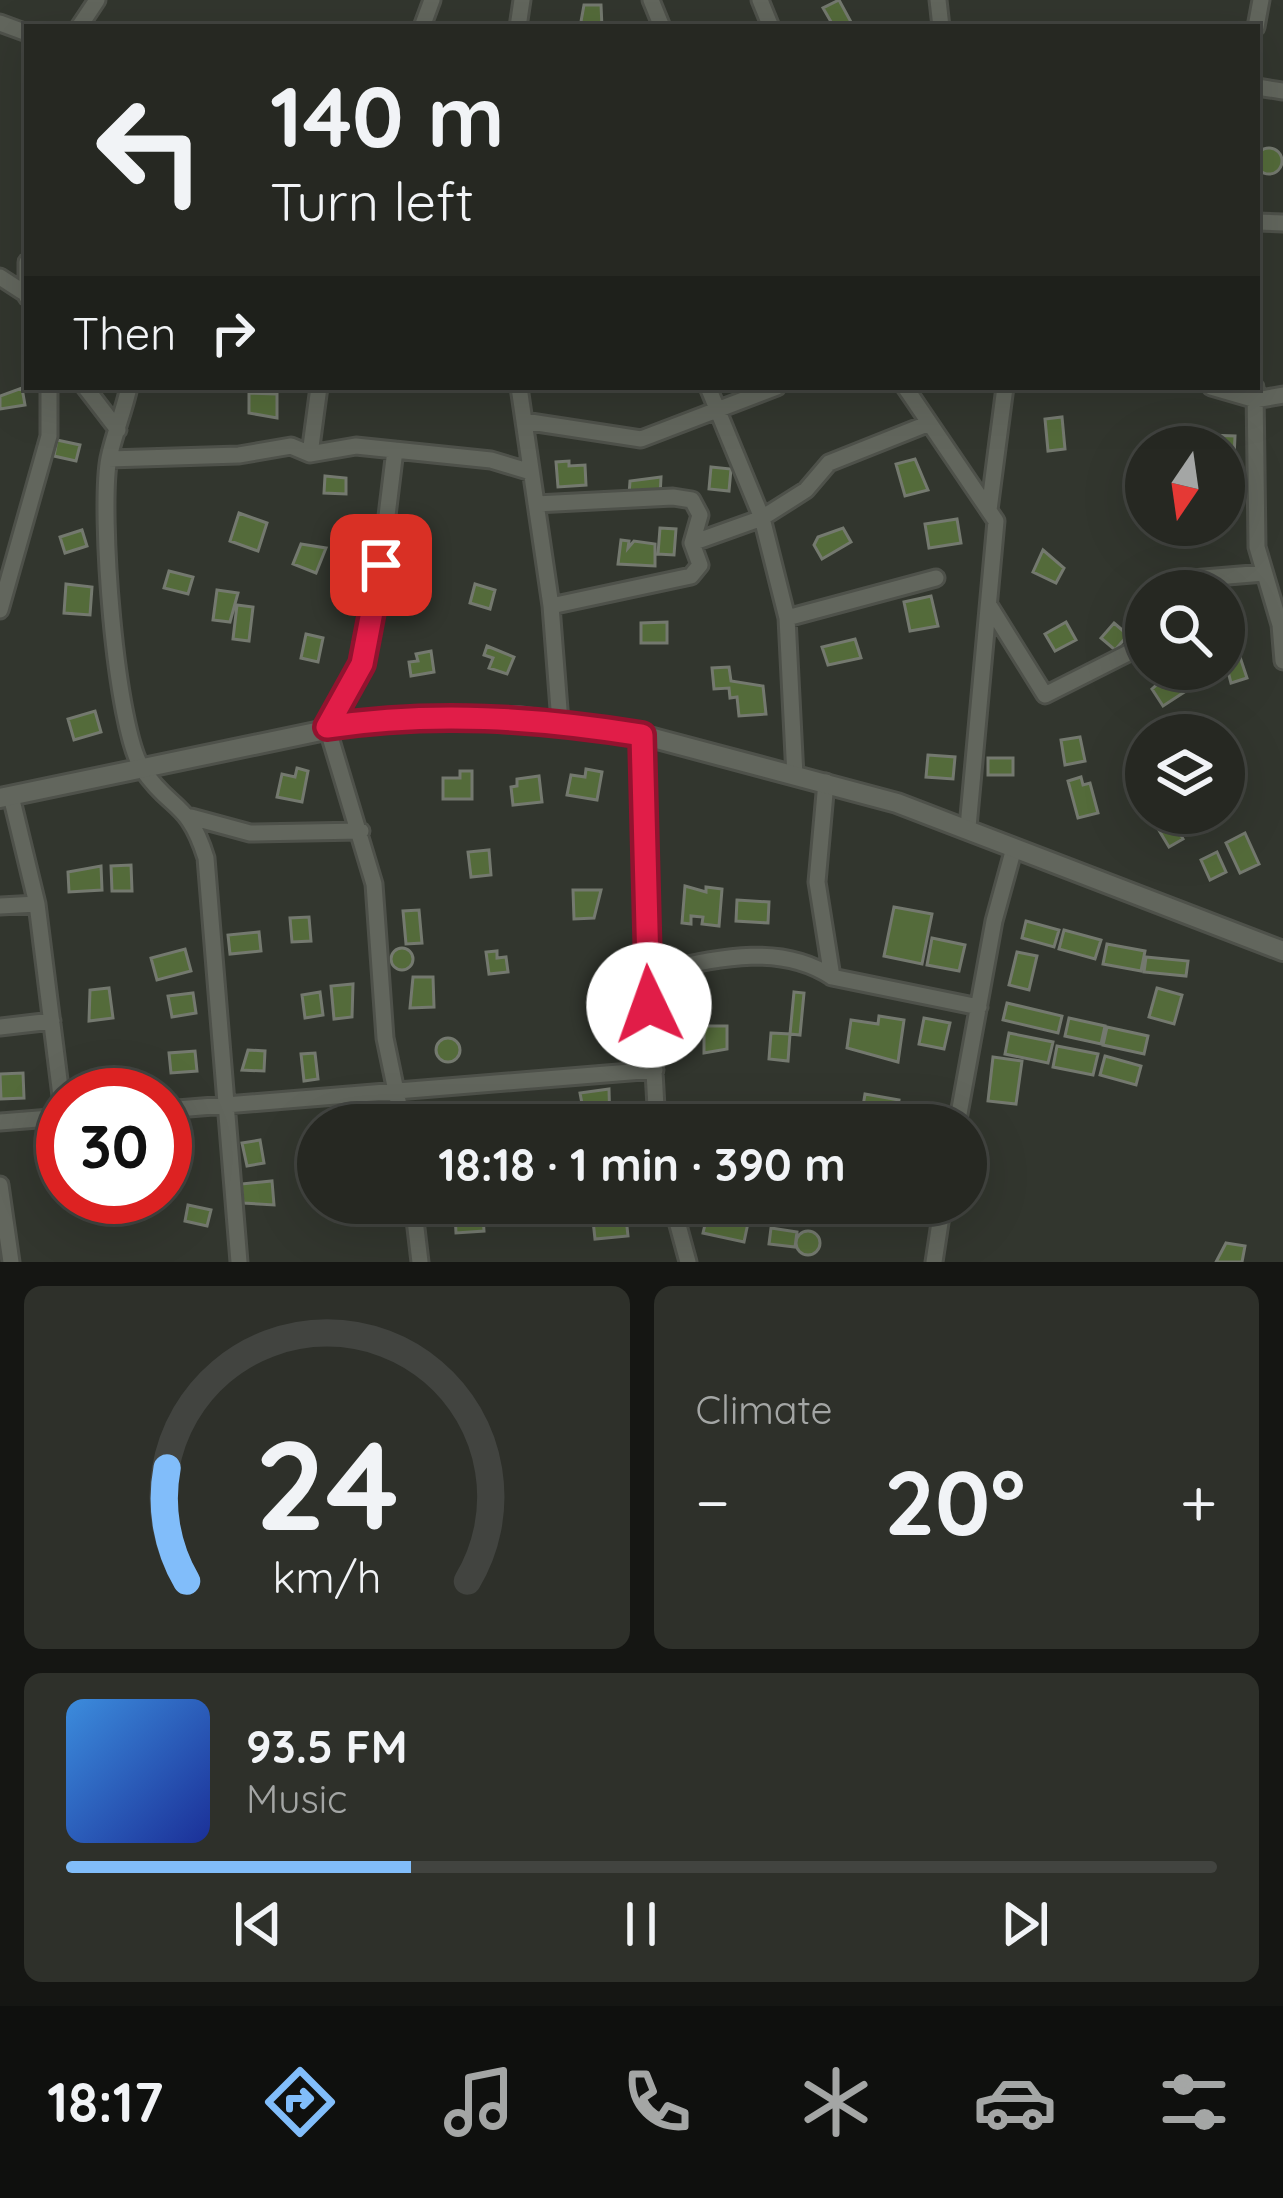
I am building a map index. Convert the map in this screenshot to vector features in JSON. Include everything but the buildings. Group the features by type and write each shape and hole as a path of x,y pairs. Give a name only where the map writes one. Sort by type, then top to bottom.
{"street":[{"path":"0,610 49,436 50,390"},
{"path":"87,390 118,430"},
{"path":"128,390 109,459 106,502 116,643 141,769 191,817 206,858 239,1262"},
{"path":"310,454 319,390"},
{"path":"519,390 551,606 560,722"},
{"path":"709,390 762,518 788,618 795,776"},
{"path":"524,421 590,436 641,439 768,390"},
{"path":"907,390 996,521 997,553 968,827"},
{"path":"989,513 1005,390"},
{"path":"1283,394 1256,394 1257,548 1272,582 1283,662"},
{"path":"692,544 762,518 806,490 829,463 927,424"},
{"path":"109,459 183,452 239,454 292,446 310,454 356,446 490,460 531,472"},
{"path":"395,450 377,598 362,664 327,727 374,884 385,1038 401,1104"},
{"path":"536,504 692,500 700,515 692,544 700,565 691,576 551,606"},
{"path":"788,618 936,578"},
{"path":"989,605 1046,695 1125,655"},
{"path":"58,1068 38,904 6,797 383,718 476,715 560,722 642,735 826,782 968,827 1283,951"},
{"path":"642,735 647,974 656,1104"},
{"path":"826,782 817,882 832,977"},
{"path":"191,817 250,832 361,831"},
{"path":"961,1104 1014,848"},
{"path":"0,906 38,904"},
{"path":"647,974 744,955 810,963 832,977 979,1007"},
{"path":"0,1027 52,1021"},
{"path":"192,1108 655,1070"},
{"path":"0,1122 36,1118"},
{"path":"0,1185 11,1262"},
{"path":"415,1224 420,1262"},
{"path":"678,1224 688,1262"},
{"path":"934,1262 937,1224"}],"route":[{"path":"381,565 362,664 327,727 383,718 476,715 642,735 649,1005"}]}
